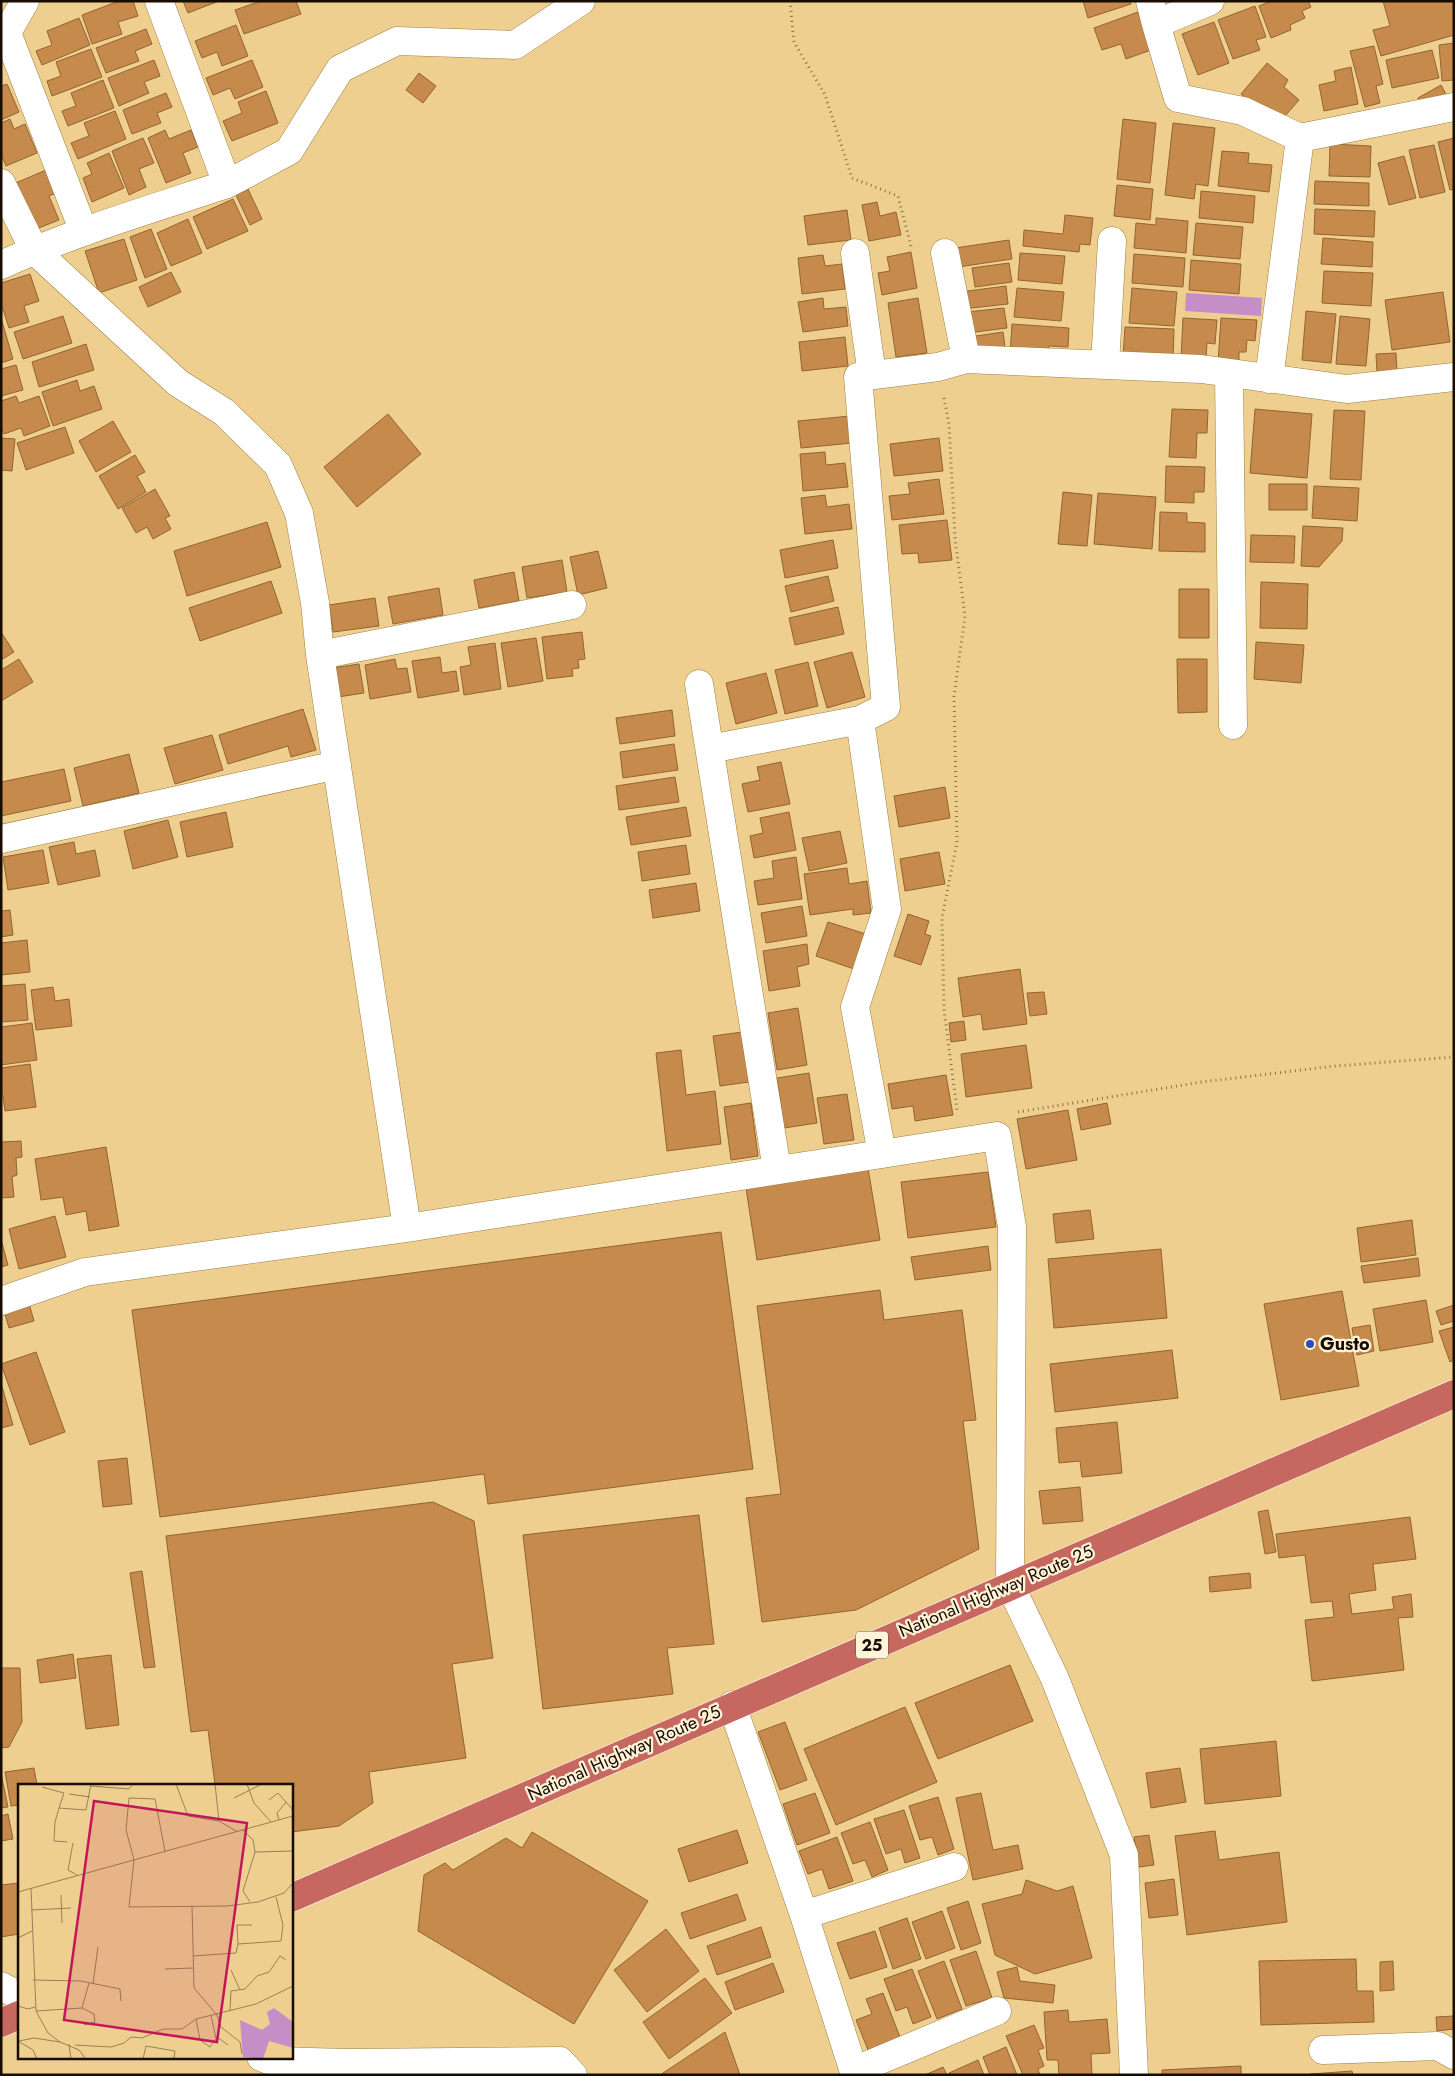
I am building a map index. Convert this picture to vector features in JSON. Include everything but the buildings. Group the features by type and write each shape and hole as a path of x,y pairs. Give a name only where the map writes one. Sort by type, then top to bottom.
{"highway":[{"name":"National Highway Route 25","path":"292,1898 1454,1394"},
{"path":"1,2022 18,2015"}],"street":[{"path":"25,1 4,38 84,232"},
{"path":"159,1 227,184"},
{"path":"1,265 34,250 84,232 227,184 289,151 340,69 397,41 515,45 581,1"},
{"path":"1210,1 1153,12 1178,98 1243,110 1300,138 1454,107"},
{"path":"1269,379 1300,138"},
{"path":"1,183 34,250 178,382 224,412 278,465 299,513 315,603 320,655 407,1228"},
{"path":"1105,365 1112,241"},
{"path":"855,253 872,375"},
{"path":"945,253 966,359"},
{"path":"710,749 860,720 886,707 858,377 938,367 966,359 1201,368 1347,389 1454,377"},
{"path":"1229,373 1233,725"},
{"path":"320,655 572,605"},
{"path":"699,684 777,1170"},
{"path":"860,720 887,909 855,1007 882,1154"},
{"path":"1,839 337,765"},
{"path":"1,1301 85,1272 407,1228 997,1136 1012,1227 1010,1585 1055,1679 1124,1855 1134,2075"},
{"path":"732,1706 804,1915 854,2073 997,2011"},
{"path":"804,1915 954,1867"},
{"path":"1,1986 18,1995"},
{"path":"1323,2050 1438,2046 1454,2054"},
{"path":"269,2064 560,2061 573,2075"}],"path":[{"path":"790,1 794,42 825,95 852,178 898,196 913,253"},
{"path":"938,367 949,424 955,538 965,616 954,696 957,842 942,918 944,1010 961,1142"},
{"path":"997,1136 1007,1114 1202,1082 1335,1066 1454,1057"}],"shaded area":[{"path":"1186,293 1262,298 1261,316 1185,311"}],"place":[{"name":"Gusto","path":"1310,1344"}]}
